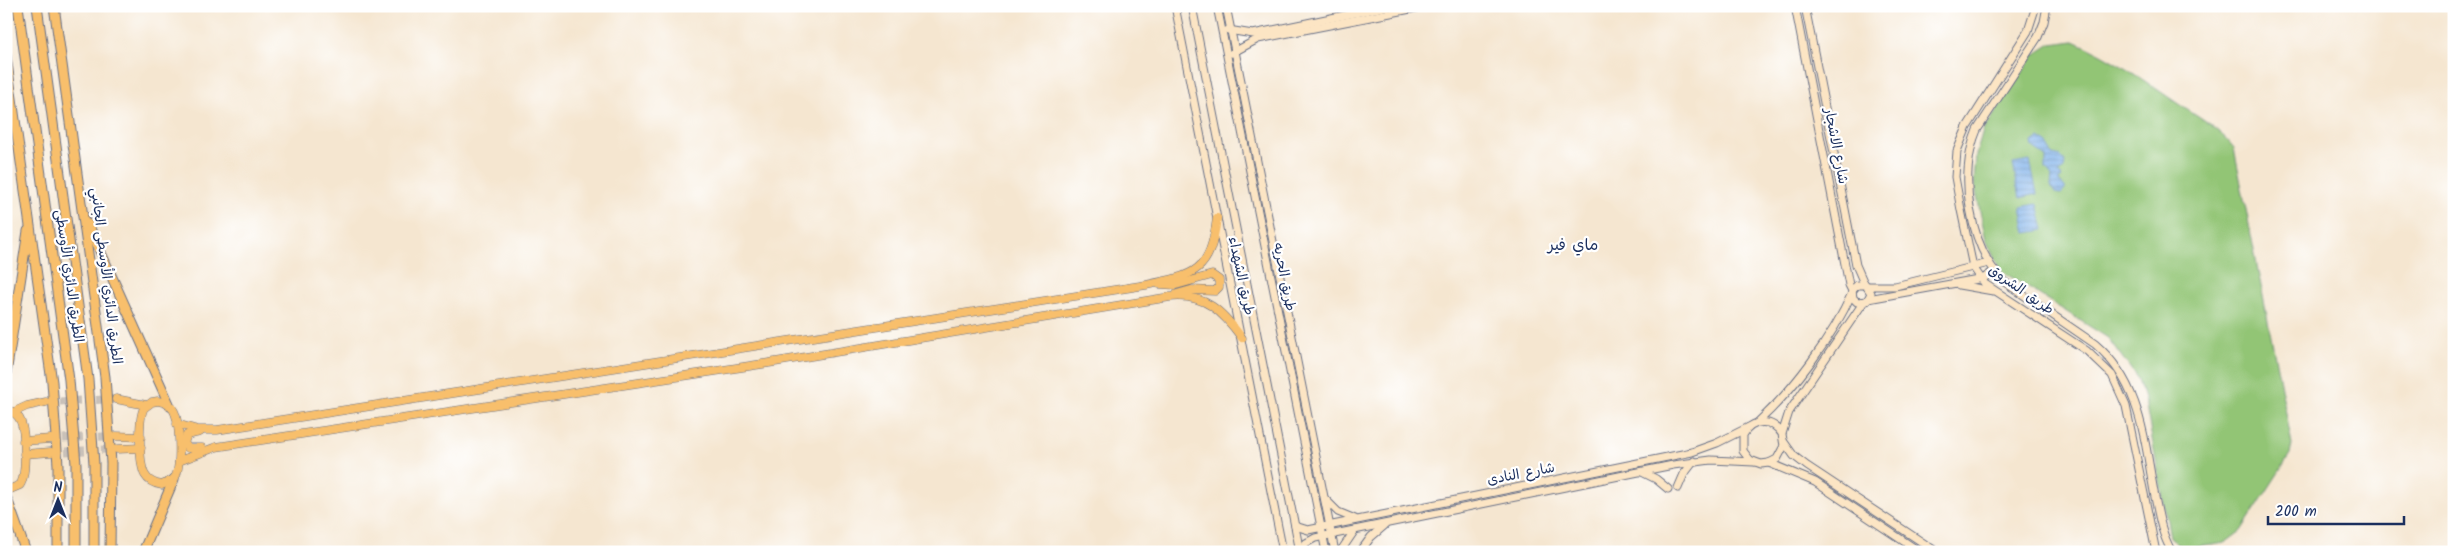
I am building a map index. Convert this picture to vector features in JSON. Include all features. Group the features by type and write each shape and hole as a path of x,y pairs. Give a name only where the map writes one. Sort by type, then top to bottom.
{"highway":[{"name":"الطريق الدائري الأوسطى","path":"18,6 70,387 76,471 76,552"},
{"name":"الطريق الدائري الأوسطى","path":"37,6 88,379 94,464 94,552"},
{"name":"الطريق الدائري الأوسطى الجانبي","path":"54,6 85,216 107,399 111,485 110,552"},
{"path":"6,56 47,340 54,410 58,486 58,552"},
{"path":"85,216 170,406"},
{"path":"6,374 29,224"},
{"path":"143,552 174,479"},
{"path":"6,496 26,552"}],"main road":[{"path":"1217,218 1213,246 1204,262 1190,272 1155,283 207,431 187,435 184,443 190,448 211,448 760,364 1170,297 1188,296 1212,305 1226,316 1242,338"},
{"path":"1155,283 1176,285 1212,275 1219,280 1219,287 1215,291 1187,290 1170,297"},
{"path":"116,399 146,405 158,401 170,406 176,414 179,470 174,479 162,484 149,480 144,472 142,448 137,437"},
{"path":"6,491 17,487 23,480 24,454 21,423 10,411 46,402"},
{"path":"131,448 136,442 140,417 146,405"},
{"path":"176,424 207,431"},
{"path":"116,436 137,437"},
{"path":"23,441 51,439"},
{"path":"117,449 142,448"},
{"path":"179,461 211,448"},
{"path":"24,454 51,452"}],"street":[{"name":"طريق الشهداء","path":"1174,6 1242,338 1283,552"},
{"name":"طريق الشهداء","path":"1192,6 1300,552"},
{"name":"طريق الحريه","path":"1217,6 1326,552"},
{"name":"طريق الحريه","path":"1226,6 1335,552"},
{"path":"1222,31 1231,30 1253,34 1389,6"},
{"path":"1227,55 1258,39 1426,6"},
{"name":"شارع الاشجار","path":"1795,6 1849,285 1852,292"},
{"name":"شارع الاشجار","path":"1805,6 1856,265 1865,285"},
{"name":"طريق الشروق","path":"2036,6 2028,32 1979,107 1961,140 1955,177 1973,267 1980,279 2096,358 2118,384 2126,406 2156,552"},
{"name":"طريق الشروق","path":"2047,6 2044,22 2038,37 1988,113 1971,143 1966,173 1976,229 1989,263 2009,286 2095,344 2124,376 2135,402 2162,532 2172,552"},
{"path":"1979,107 1988,113"},
{"path":"1820,132 1830,130"},
{"path":"1920,552 1815,482 1769,463 1754,462 1746,456 1742,446 1743,435 1749,427 1758,422 1785,395 1801,376 1841,315 1857,285 1894,286 1989,263"},
{"path":"1852,292 1855,300 1866,301 1980,279 1994,271"},
{"path":"1949,284 2000,293"},
{"path":"1769,463 1780,455 1793,405 1871,293 1865,285"},
{"path":"1758,422 1772,424 1794,456 1807,466 1937,552"},
{"name":"شارع النادى","path":"1294,526 1308,530 1321,528 1692,452 1717,443 1749,427"},
{"name":"شارع النادى","path":"1300,552 1308,540 1323,536 1694,461 1729,460 1754,462"},
{"path":"1678,488 1684,474 1694,461"},
{"path":"1642,472 1656,479 1668,489"},
{"path":"1560,479 1558,484 1562,488"},
{"path":"1547,481 1550,485 1549,490"},
{"path":"1324,497 1338,512 1358,520"},
{"path":"1360,552 1371,537 1387,523"},
{"path":"1340,552 1355,530"}],"green space":[{"path":"2074,41 2115,62 2142,79 2209,124 2234,148 2292,444 2290,455 2241,531 2225,543 2185,549 2170,537 2146,406 2138,379 2108,338 2000,270 1986,240 1974,182 1976,155 1983,131 2034,55 2051,44"}],"water":[{"path":"2039,138 2048,144 2052,155 2061,157 2065,161 2064,169 2058,173 2062,178 2058,181 2065,187 2061,194 2055,193 2051,186 2052,176 2046,169 2046,157 2033,148 2032,142"},
{"path":"2030,161 2037,194 2020,198 2013,164"},
{"path":"2038,204 2044,230 2026,233 2021,207"}],"tunnel":[{"path":"48,402 116,399"},
{"path":"51,439 114,436"},
{"path":"53,452 114,449"}],"district":[{"name":"ماي فير","path":"1573,245"}]}
